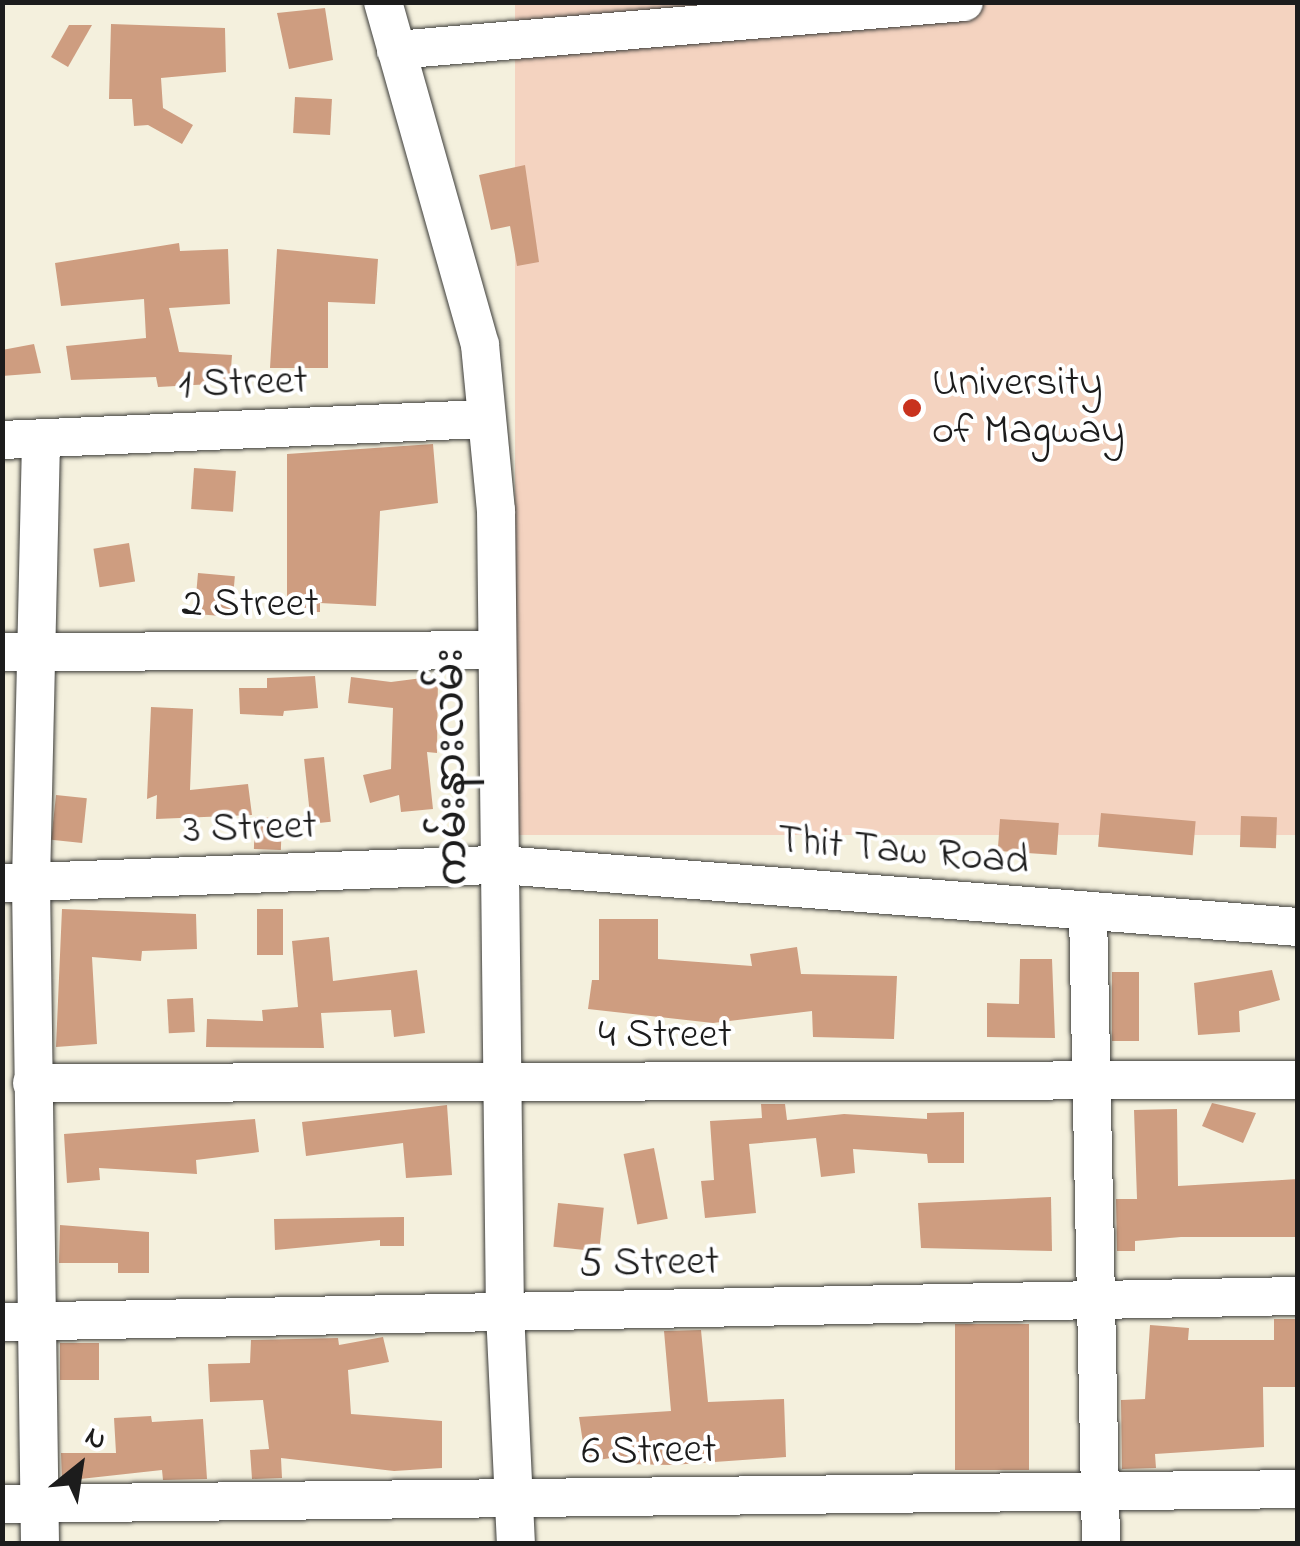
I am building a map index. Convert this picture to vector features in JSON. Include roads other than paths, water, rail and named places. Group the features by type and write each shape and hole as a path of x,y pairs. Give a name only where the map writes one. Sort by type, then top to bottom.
{"street":[{"name":"ကမ်းနားလမ်း","path":"383,2 480,345 496,510 506,1312 516,1544"},
{"path":"396,50 964,2"},
{"name":"1 Street","path":"2,440 487,419"},
{"path":"40,1544 41,1504 18,1322 32,1083 17,882 19,651 41,438"},
{"name":"2 Street","path":"19,651 496,650"},
{"name":"3 Street","path":"17,882 501,864"},
{"name":"Thit Taw Road","path":"501,864 1298,927"},
{"path":"1088,912 1092,1300 1101,1544"},
{"name":"4 Street","path":"32,1083 1298,1080"},
{"name":"5 Street","path":"18,1322 1298,1296"},
{"name":"6 Street","path":"2,1504 1298,1489"}],"place":[{"name":"University of Magway","path":"912,408"}]}
